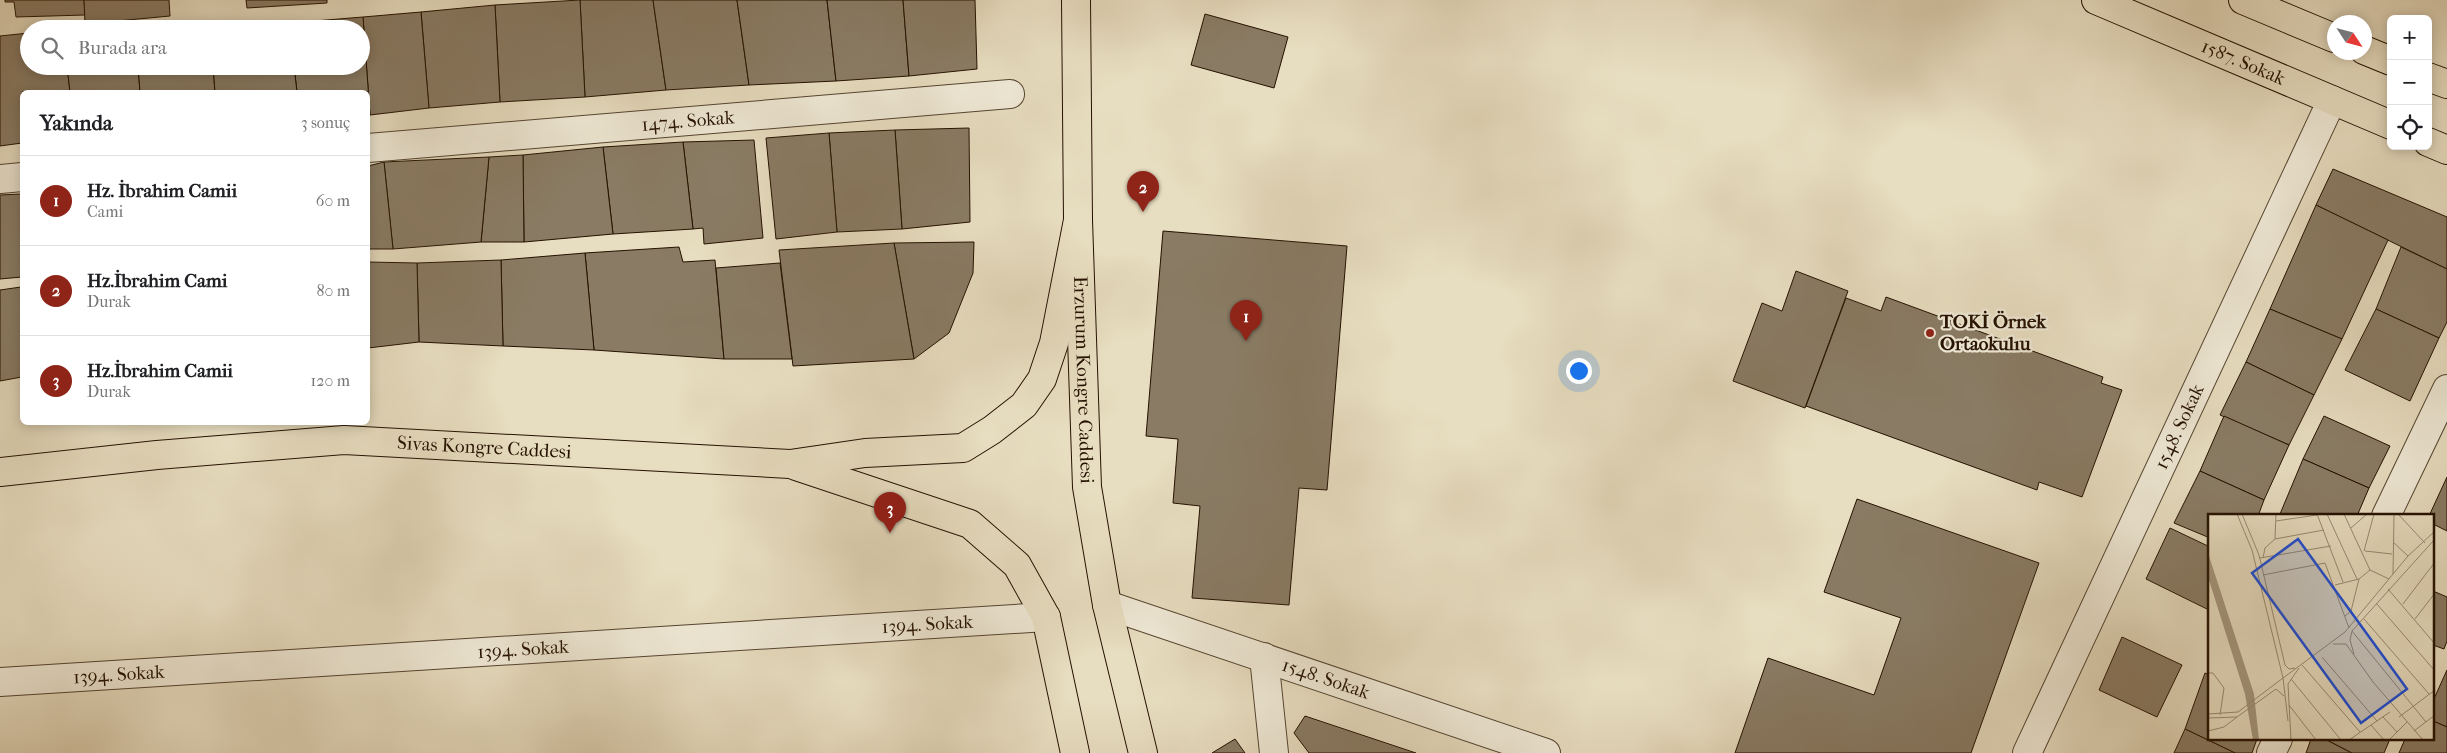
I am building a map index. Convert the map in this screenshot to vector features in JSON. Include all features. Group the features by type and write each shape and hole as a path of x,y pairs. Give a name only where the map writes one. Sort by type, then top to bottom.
{"main road":[{"name":"Erzurum Kongre Caddesi","path":"1076,0 1078,220 1087,487 1107,605 1143,753"},
{"name":"1587. Sokak","path":"2096,0 2387,123"},
{"path":"2244,0 2327,35"},
{"path":"2372,53 2389,60"},
{"path":"2432,78 2447,84"},
{"path":"2432,144 2447,150"},
{"name":"Sivas Kongre Caddesi","path":"4,469 344,440 790,464 865,452 963,448 992,430 1024,405 1042,379 1054,343 1078,220"},
{"name":"Sivas Kongre Caddesi","path":"790,464 970,524 1016,565 1046,617"},
{"path":"1046,617 1075,753"}],"street":[{"name":"1474. Sokak","path":"370,148 1010,94"},
{"name":"1548. Sokak","path":"2026,753 2332,100"},
{"path":"0,178 20,177"},
{"path":"2387,514 2447,389"},
{"name":"1548. Sokak","path":"1107,605 1546,753"},
{"name":"1394. Sokak","path":"0,682 1046,617"},
{"path":"1264,657 1274,753"},
{"path":"2271,753 2278,740"}],"building":[{"path":"5,0 84,0 85,15 16,17 14,2 5,2"},
{"path":"84,0 169,0 170,16 128,20 85,20"},
{"path":"246,0 327,0 327,3 247,8"},
{"path":"580,0 653,0 666,90 585,97"},
{"path":"580,0 585,97 500,102 495,5"},
{"path":"653,0 737,0 749,85 666,90"},
{"path":"737,0 827,0 836,81 749,85"},
{"path":"827,0 903,0 909,76 836,81"},
{"path":"903,0 975,0 977,69 909,76"},
{"path":"495,5 500,102 429,108 421,12"},
{"path":"421,12 429,108 370,115 370,90 368,90 367,75 370,75 370,20 363,20 363,17"},
{"path":"1205,14 1288,37 1274,88 1191,65"},
{"path":"363,17 363,20 326,20"},
{"path":"20,34 20,75 68,75 70,90 20,90 20,143 0,146 0,36"},
{"path":"68,75 139,75 140,90 70,90"},
{"path":"139,75 214,75 215,90 140,90"},
{"path":"214,75 295,75 297,90 215,90"},
{"path":"295,75 367,75 368,90 297,90"},
{"path":"969,128 970,222 902,229 895,130"},
{"path":"895,130 902,229 837,232 829,133"},
{"path":"829,133 837,232 776,239 766,138"},
{"path":"754,140 763,238 704,244 703,228 693,229 683,142"},
{"path":"683,142 693,229 613,234 603,147"},
{"path":"603,147 613,234 524,242 523,155"},
{"path":"523,155 524,242 481,242 489,157"},
{"path":"489,157 481,242 393,249 384,162"},
{"path":"384,162 393,249 370,249 370,166"},
{"path":"2333,169 2447,217 2447,269 2316,205"},
{"path":"20,194 20,277 0,279 0,195"},
{"path":"2316,205 2388,240 2342,339 2270,309"},
{"path":"1163,231 1347,246 1327,490 1299,488 1289,605 1192,598 1200,506 1173,503 1178,439 1146,436"},
{"path":"974,242 973,273 949,333 914,359 894,243"},
{"path":"894,243 914,359 793,366 779,250"},
{"path":"679,247 683,262 715,260 724,359 594,350 585,253"},
{"path":"2401,247 2447,269 2447,322 2439,338 2376,309"},
{"path":"585,253 594,350 503,346 501,260"},
{"path":"501,260 503,346 419,342 417,263"},
{"path":"370,262 417,263 419,342 370,348"},
{"path":"780,263 792,359 724,359 716,268"},
{"path":"1796,271 1848,291 1805,408 1733,381 1762,303 1782,311"},
{"path":"20,287 20,377 0,381 0,290"},
{"path":"1886,297 2103,377 2101,383 2122,390 2082,497 2039,482 2037,490 1806,406 1846,298 1881,311"},
{"path":"2270,309 2342,339 2314,395 2246,362"},
{"path":"2376,309 2439,338 2410,401 2345,370"},
{"path":"2246,362 2314,395 2289,445 2220,415"},
{"path":"2224,416 2289,445 2264,500 2200,471"},
{"path":"2324,416 2390,446 2369,488 2303,459"},
{"path":"2303,459 2369,488 2358,514 2280,514"},
{"path":"2200,471 2264,500 2259,514 2208,514 2208,537 2174,523"},
{"path":"2447,477 2447,531 2434,524 2434,514 2430,514"},
{"path":"1857,499 2039,563 1971,753 1735,753 1768,658 1874,695 1901,618 1824,592"},
{"path":"2170,528 2208,546 2208,610 2146,579"},
{"path":"2434,591 2447,597 2447,641 2444,649 2434,645"},
{"path":"2122,637 2182,665 2157,717 2099,690"},
{"path":"2447,670 2447,727 2434,721 2434,699"},
{"path":"2205,673 2208,674 2208,740 2257,740 2252,753 2235,753 2185,729"},
{"path":"1305,716 1416,753 1309,753 1294,733"},
{"path":"2434,721 2447,727 2447,753 2399,753 2405,740 2434,740"},
{"path":"2185,729 2235,753 2174,753"},
{"path":"1235,739 1245,753 1212,753"},
{"path":"2311,740 2327,740 2352,753 2306,753"},
{"path":"2327,740 2390,740 2384,753 2352,753"}],"place":[{"name":"Hz.İbrahim Cami","path":"1143,212"},
{"name":"TOKİ Örnek Ortaokulıu","path":"1930,333"},
{"name":"Hz. İbrahim Camii","path":"1246,341"},
{"name":"Hz.İbrahim Camii","path":"890,533"}]}
